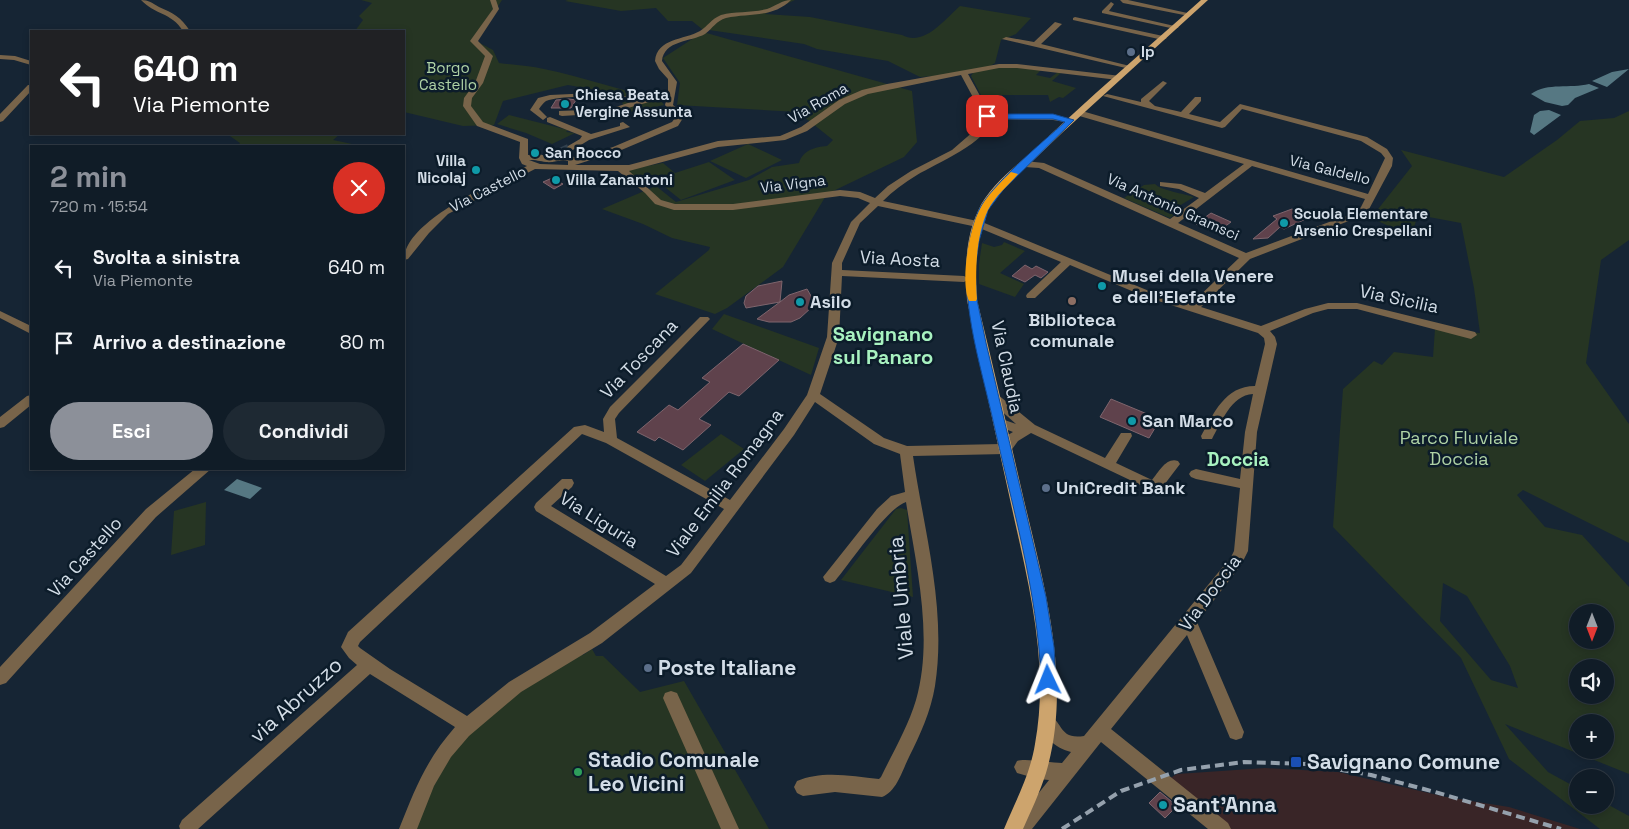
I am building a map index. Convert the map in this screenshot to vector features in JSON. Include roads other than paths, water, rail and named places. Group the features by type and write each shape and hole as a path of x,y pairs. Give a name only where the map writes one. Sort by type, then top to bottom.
{"main road":[{"name":"Via Claudia","path":"1013,829 1021,815 1031,769 1047,722 1049,697 1047,647 1039,597 998,422 971,288 970,269 979,224 983,210 1000,188 1070,120 1204,0"}],"street":[{"path":"144,0 151,6 177,16 185,30"},
{"path":"493,0 496,9 474,41 490,56 478,83 468,98 467,106 480,124 524,141 525,162 533,166"},
{"path":"556,167 627,145 675,124 679,118 669,105 673,81 659,66 659,54 664,48 702,32 714,20 779,8 788,0"},
{"path":"1123,1 1189,14"},
{"path":"1111,4 1104,12 1175,27"},
{"path":"1075,19 1163,38"},
{"path":"1036,45 1058,24"},
{"path":"1006,39 1130,68"},
{"path":"0,57 15,58 30,63"},
{"name":"Via Roma","path":"533,166 621,169 637,167 718,144 782,138 804,129 842,102 865,92 887,86 999,66 1016,66 1118,78"},
{"path":"963,72 987,116 1053,117 1070,120"},
{"path":"1153,107 1144,102 1163,84"},
{"path":"0,119 30,88"},
{"path":"562,113 610,111 672,93"},
{"path":"587,138 587,135 584,133 547,119 534,110 541,100 556,95 646,101"},
{"name":"Via Galdello","path":"1079,113 1371,198 1387,166 1388,158 1384,151 1364,139 1240,106 1222,126 1107,96"},
{"path":"20,98 30,101"},
{"path":"1183,115 1198,99"},
{"name":"Viale Emilia Romagna","path":"408,829 427,781 445,751 468,726 516,688 596,638 686,569 789,432 813,395 832,337 835,273 843,246 856,222 875,202 914,173 955,152 986,125 987,116"},
{"path":"571,148 587,138 626,127 623,124"},
{"path":"548,160 560,153"},
{"path":"1034,155 1041,165"},
{"path":"524,158 539,156 548,160 564,157 578,161"},
{"path":"1171,223 1251,163"},
{"path":"1025,164 1041,165"},
{"name":"Via Antonio Gramsci","path":"1041,165 1246,257 1351,217 1365,209 1371,198"},
{"name":"Via Castello","path":"405,256 425,231 445,212 533,166"},
{"name":"Via Vigna","path":"621,169 638,182 658,202 685,208 733,207 840,193 860,196 875,202 934,216 979,224"},
{"path":"1163,184 1181,187 1206,197"},
{"path":"979,224 1150,295 1262,330"},
{"path":"1193,309 1246,257"},
{"path":"1031,296 1067,262"},
{"name":"Via Aosta","path":"835,273 964,279"},
{"name":"Via Sicilia","path":"1262,330 1328,306 1357,306 1472,335"},
{"path":"0,314 30,329"},
{"name":"Via Toscana","path":"611,440 609,419 614,410 704,319"},
{"name":"Via Doccia","path":"1021,829 1094,736 1189,622 1236,561 1242,550 1251,432 1271,344 1269,337 1262,330"},
{"path":"1207,436 1229,399 1250,389 1261,390"},
{"path":"813,395 879,441 906,451 1005,449 1013,438 1027,427"},
{"path":"993,397 1027,427 1146,483 1156,485 1173,464"},
{"path":"0,424 30,400"},
{"path":"998,422 1010,427 1027,427"},
{"path":"370,664 351,652 349,647 354,637 578,430 585,429 611,440 732,508"},
{"path":"1108,464 1126,436"},
{"name":"Viale Umbria","path":"803,787 835,783 882,788 887,783 920,714 926,688 930,632 919,537 911,495 906,451"},
{"name":"Via Castello","path":"0,678 151,513 203,470"},
{"path":"1196,474 1247,485"},
{"name":"Via Liguria","path":"567,483 541,507 666,584"},
{"name":"Viale Umbria","path":"830,577 882,513 896,500 911,495"},
{"path":"1189,622 1236,732"},
{"name":"via Abruzzo","path":"188,826 370,664 468,726"},
{"path":"671,698 730,829"},
{"path":"1047,722 1050,730 1064,743 1078,746 1094,736 1222,829"},
{"path":"1031,769 1065,772"}],"water":[{"path":"1629,69 1607,87 1592,81 1612,72"},
{"path":"1589,84 1599,88 1575,98 1568,105 1562,106 1545,102 1531,94 1545,88"},
{"path":"1549,110 1561,115 1534,135 1530,132 1534,115 1540,111"},
{"path":"237,479 262,488 250,499 224,490"}],"tunnel":[{"path":"560,153 571,148"}],"railway":[{"path":"1062,829 1121,791 1181,770 1244,762 1307,764 1371,775 1561,829"}],"place":[{"name":"Ip","path":"1131,52"},
{"name":"Chiesa Beata Vergine Assunta","path":"565,104"},
{"name":"San Rocco","path":"535,153"},
{"name":"Villa Nicolaj","path":"476,170"},
{"name":"Villa Zanantoni","path":"556,180"},
{"name":"Scuola Elementare Arsenio Crespellani","path":"1284,223"},
{"name":"Musei della Venere e dell'Elefante","path":"1102,286"},
{"name":"Biblioteca comunale","path":"1072,301"},
{"name":"Asilo","path":"800,302"},
{"name":"San Marco","path":"1132,421"},
{"name":"UniCredit Bank","path":"1046,488"},
{"name":"Poste Italiane","path":"648,668"},
{"name":"Savignano Comune","path":"1296,762"},
{"name":"Stadio Comunale Leo Vicini","path":"578,772"},
{"name":"Sant'Anna","path":"1163,805"}],"district":[{"name":"Savignano sul Panaro","path":"883,346"},
{"name":"Doccia","path":"1238,459"}],"park label":[{"name":"Borgo Castello","path":"448,76"},
{"name":"Parco Fluviale Doccia","path":"1459,448"}]}
